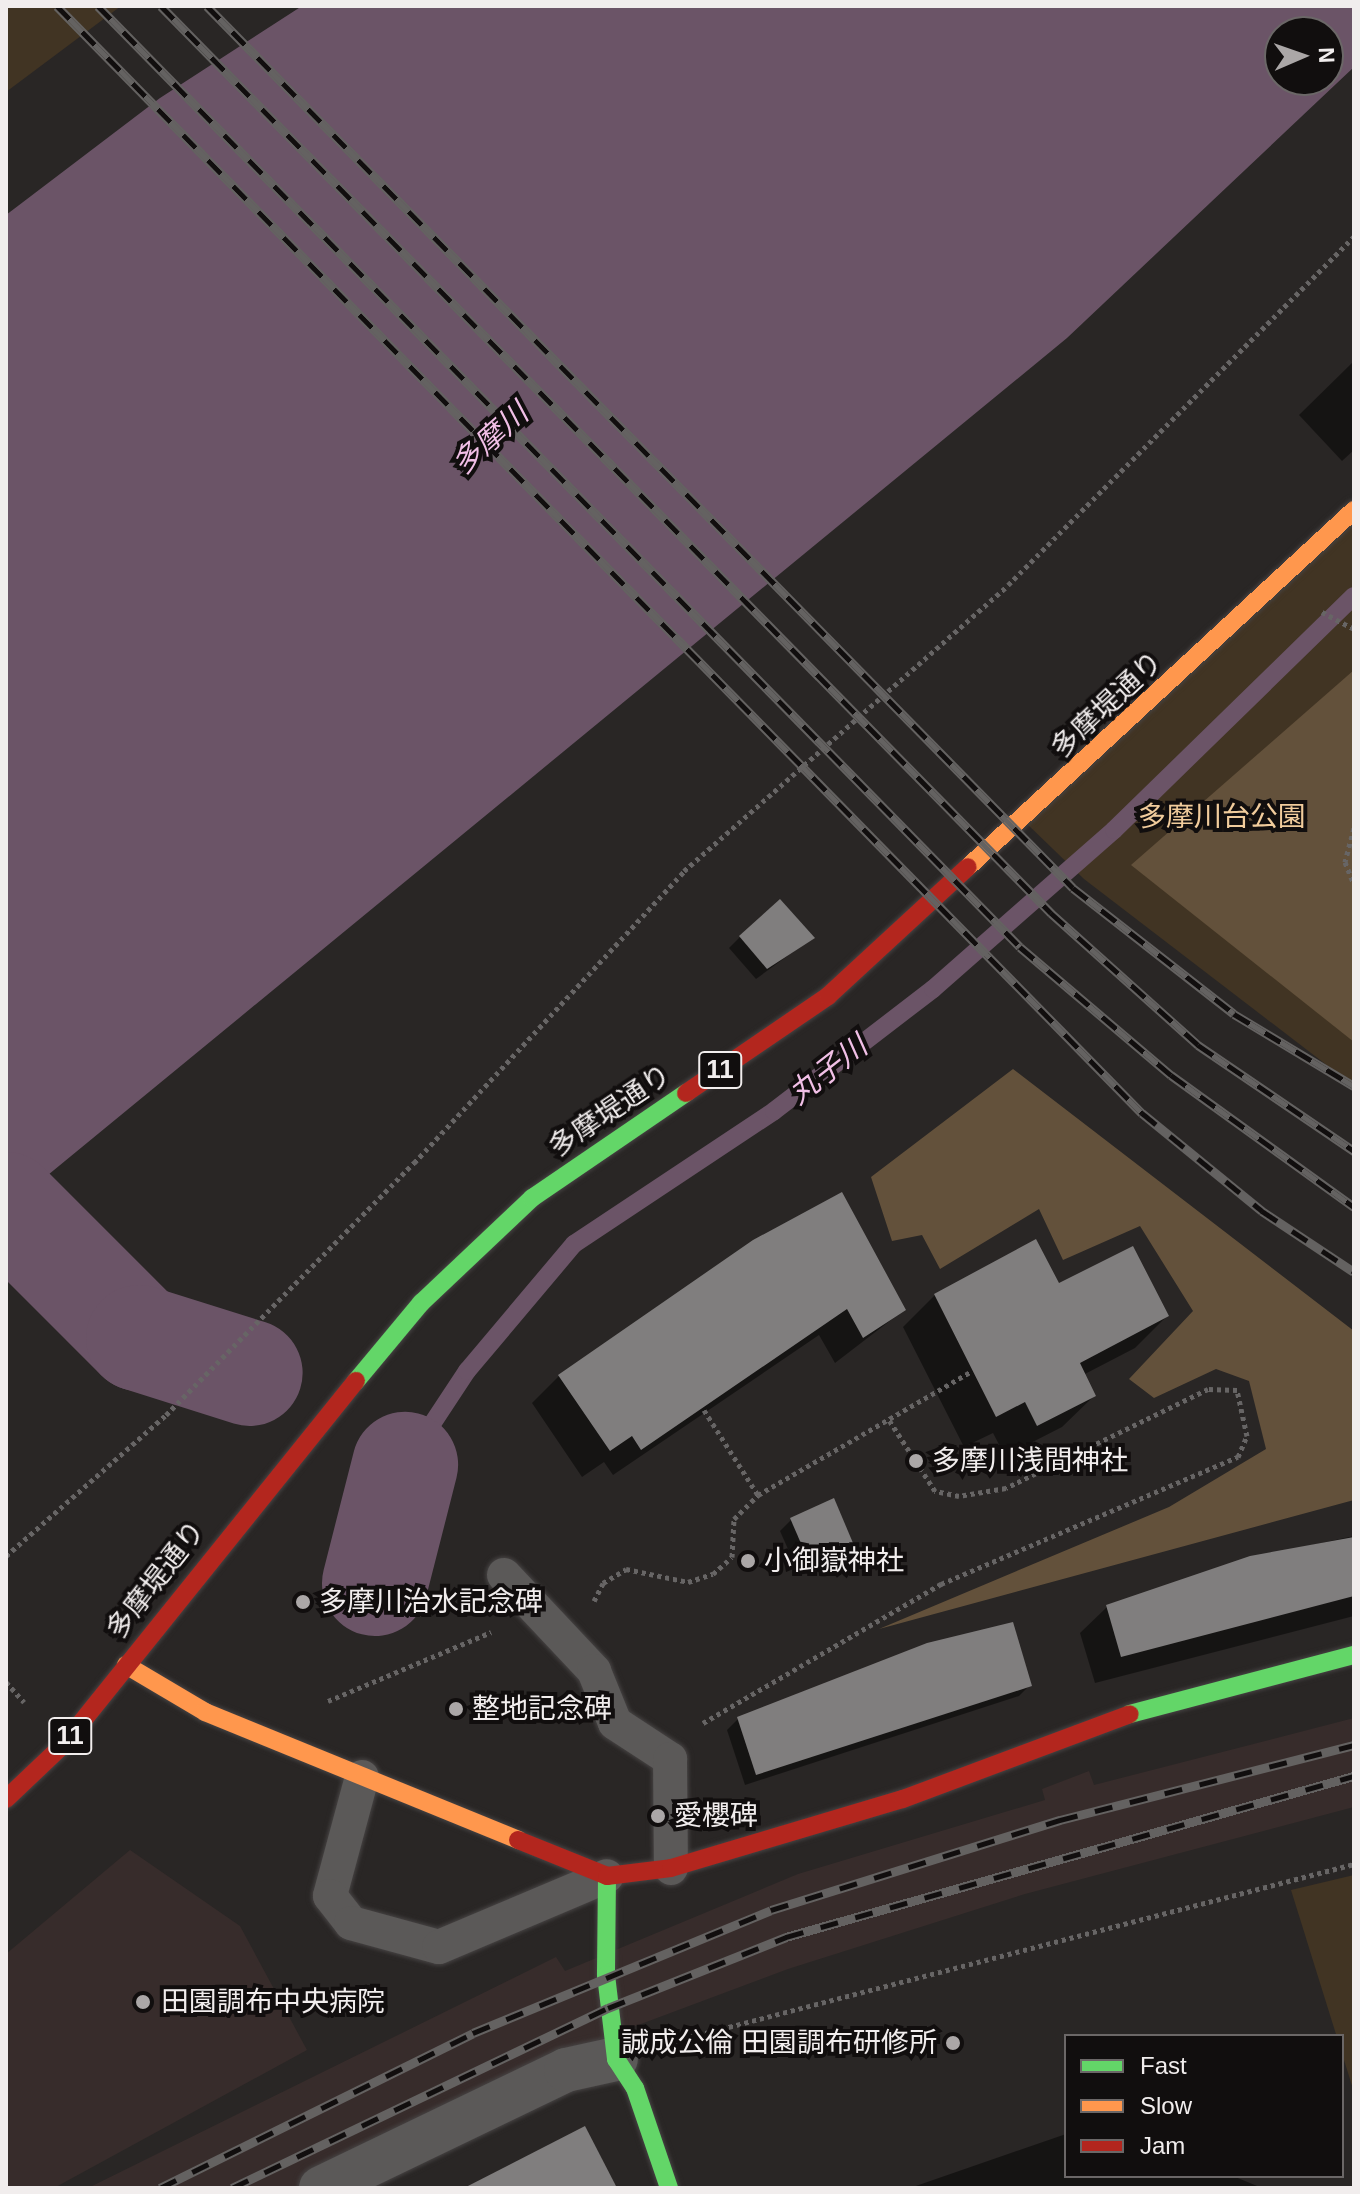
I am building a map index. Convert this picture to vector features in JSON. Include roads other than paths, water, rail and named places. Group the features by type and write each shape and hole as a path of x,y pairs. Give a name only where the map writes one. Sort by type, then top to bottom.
{"main road":[{"name":"多摩堤通り","path":"6,1799 64,1744 411,1315 476,1249 532,1198 828,996 1354,510"},
{"path":"126,1665 205,1712 607,1876 671,1868 903,1799 1145,1708 1354,1655"},
{"path":"607,1876 606,1975 616,2059 635,2088 669,2188"}],"street":[{"path":"321,2188 566,2070 616,2059"}],"lane":[{"path":"504,1575 535,1614 567,1636 594,1671 615,1723 660,1748 670,1759 671,1868"},
{"path":"362,1777 330,1896 351,1923 439,1947 607,1876"}],"water":[{"name":"多摩川","path":"302,6 1354,6 1354,67 1344,76 1344,16 1264,16 1264,96 1323,96 1067,338 9,1207 6,1285 6,215 160,98"}],"waterway":[{"name":"丸子川","path":"382,1460 405,1465 467,1371 574,1244 774,1111 933,989 1114,830 1354,596"},
{"path":"6,1205 139,1338 250,1373"},
{"name":"丸子川","path":"375,1583 405,1465"}],"railway":[{"path":"57,6 1142,1113 1262,1211 1354,1272"},
{"path":"98,6 1020,947 1171,1075 1354,1207"},
{"path":"161,6 1051,913 1198,1045 1354,1151"},
{"path":"207,6 1073,888 1234,1014 1354,1086"},
{"path":"160,2188 473,2033 771,1910 1060,1820 1354,1745"},
{"path":"232,2188 608,2008 786,1937 1354,1776"}],"place":[{"name":"多摩川浅間神社","path":"916,1461"},
{"name":"小御嶽神社","path":"748,1561"},
{"name":"多摩川治水記念碑","path":"303,1602"},
{"name":"整地記念碑","path":"456,1709"},
{"name":"愛櫻碑","path":"658,1816"},
{"name":"田園調布中央病院","path":"143,2002"},
{"name":"誠成公倫 田園調布研修所","path":"953,2043"}],"park label":[{"name":"多摩川台公園","path":"1222,817"}]}
